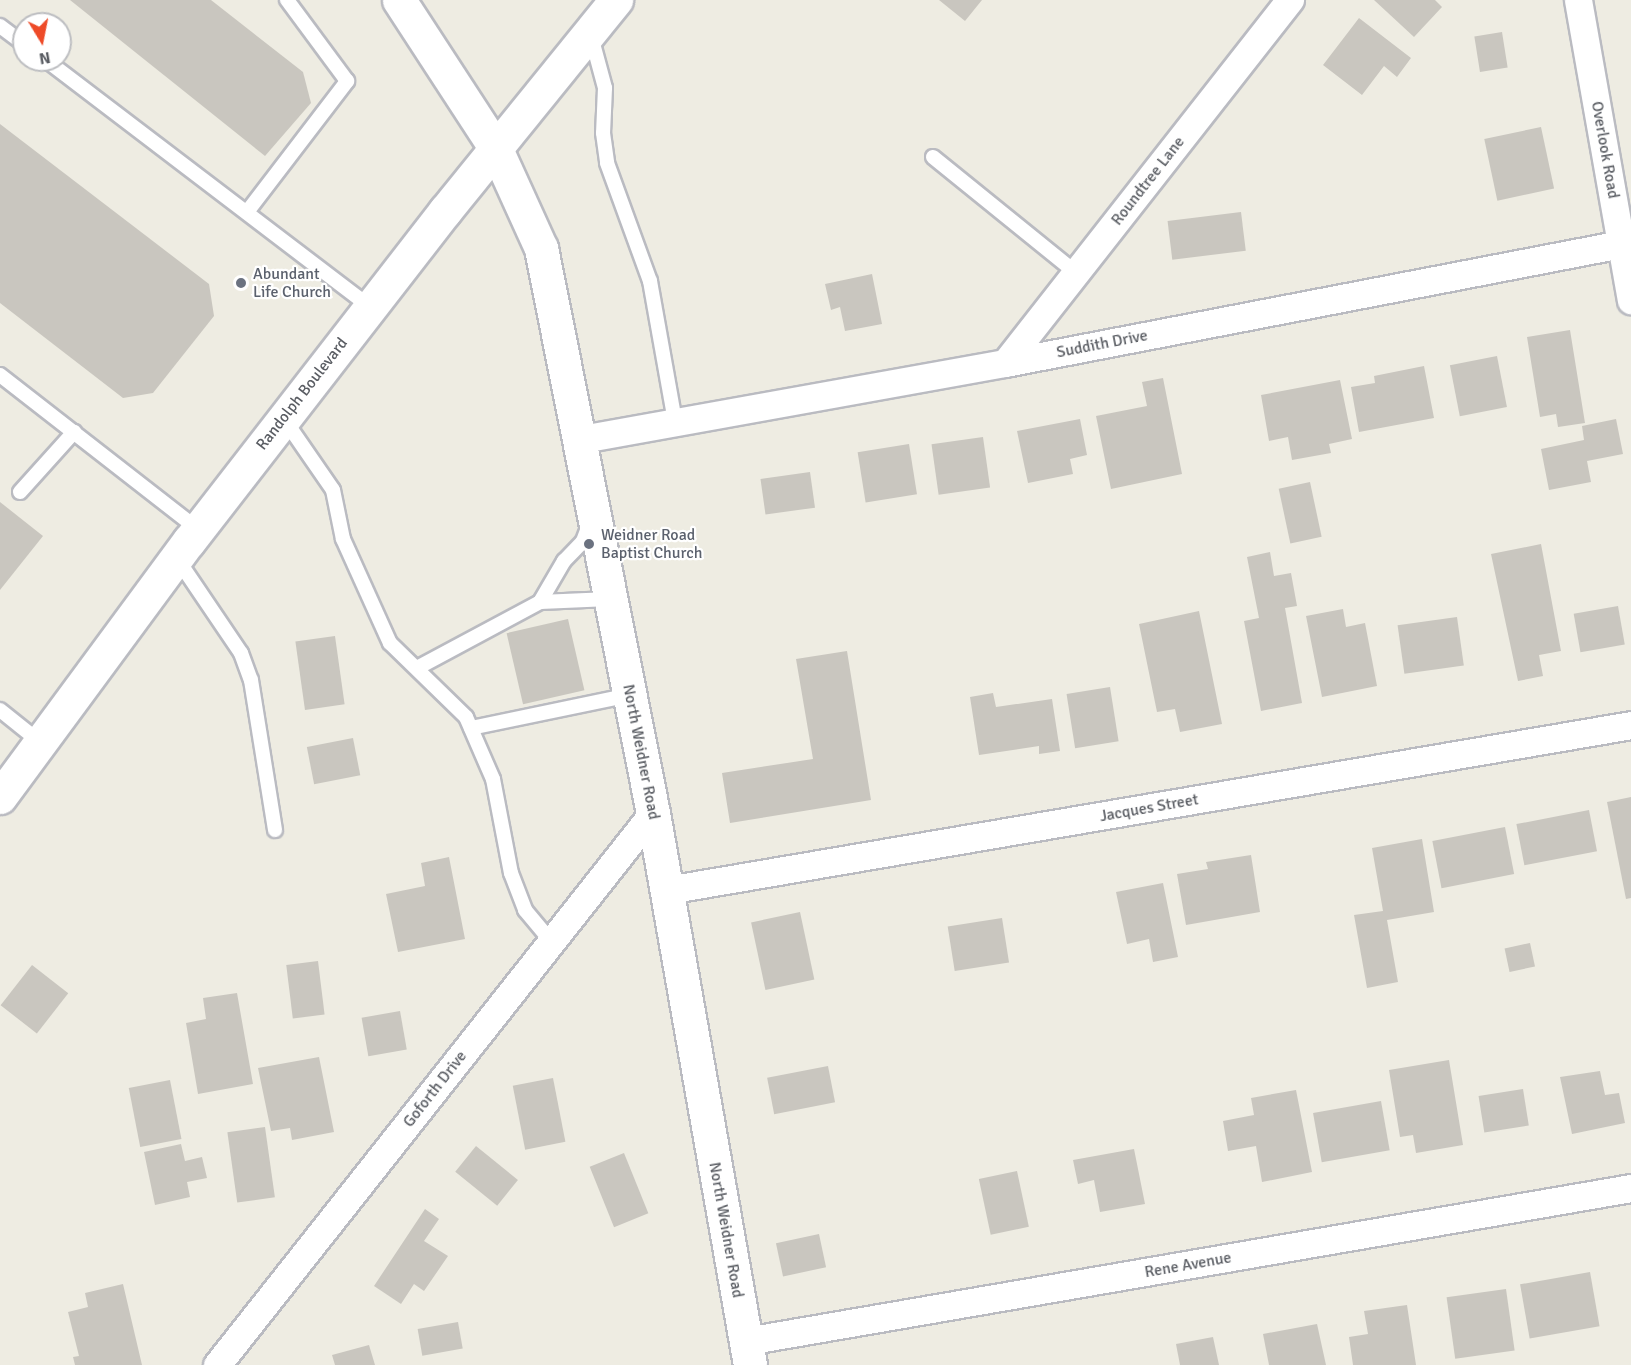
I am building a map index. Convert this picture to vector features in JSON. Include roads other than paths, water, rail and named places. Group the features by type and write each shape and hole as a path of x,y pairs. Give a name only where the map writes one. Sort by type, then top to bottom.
{"main road":[{"name":"North Weidner Road","path":"399,0 496,149 542,248 582,439 653,813 748,1353"},
{"name":"Randolph Boulevard","path":"0,797 176,557 370,307 616,0"}],"street":[{"name":"Roundtree Lane","path":"1005,363 1290,0"},
{"name":"Overlook Road","path":"1578,0 1631,300"},
{"name":"Suddith Drive","path":"582,439 1005,363 1621,244"},
{"name":"Jacques Street","path":"667,890 1631,725"},
{"name":"Goforth Drive","path":"217,1365 653,813"},
{"name":"Rene Avenue","path":"748,1353 1631,1188"}],"lane":[{"path":"247,212 347,81 288,0"},
{"path":"590,33 605,88 603,133 607,163 650,281 675,422"},
{"path":"62,72 370,307"},
{"path":"933,157 1076,273"},
{"path":"0,375 198,529"},
{"path":"284,419 333,490 343,539 390,643 466,717 493,779 511,873 525,910 551,941"},
{"path":"20,492 74,432"},
{"path":"540,602 564,561 583,541 595,509"},
{"path":"176,557 242,653 251,680 275,830"},
{"path":"417,668 540,602 612,599"},
{"path":"471,729 631,695"},
{"path":"0,710 40,742"}],"place":[{"name":"Abundant Life Church","path":"241,283"},
{"name":"Weidner Road Baptist Church","path":"589,544"}]}
